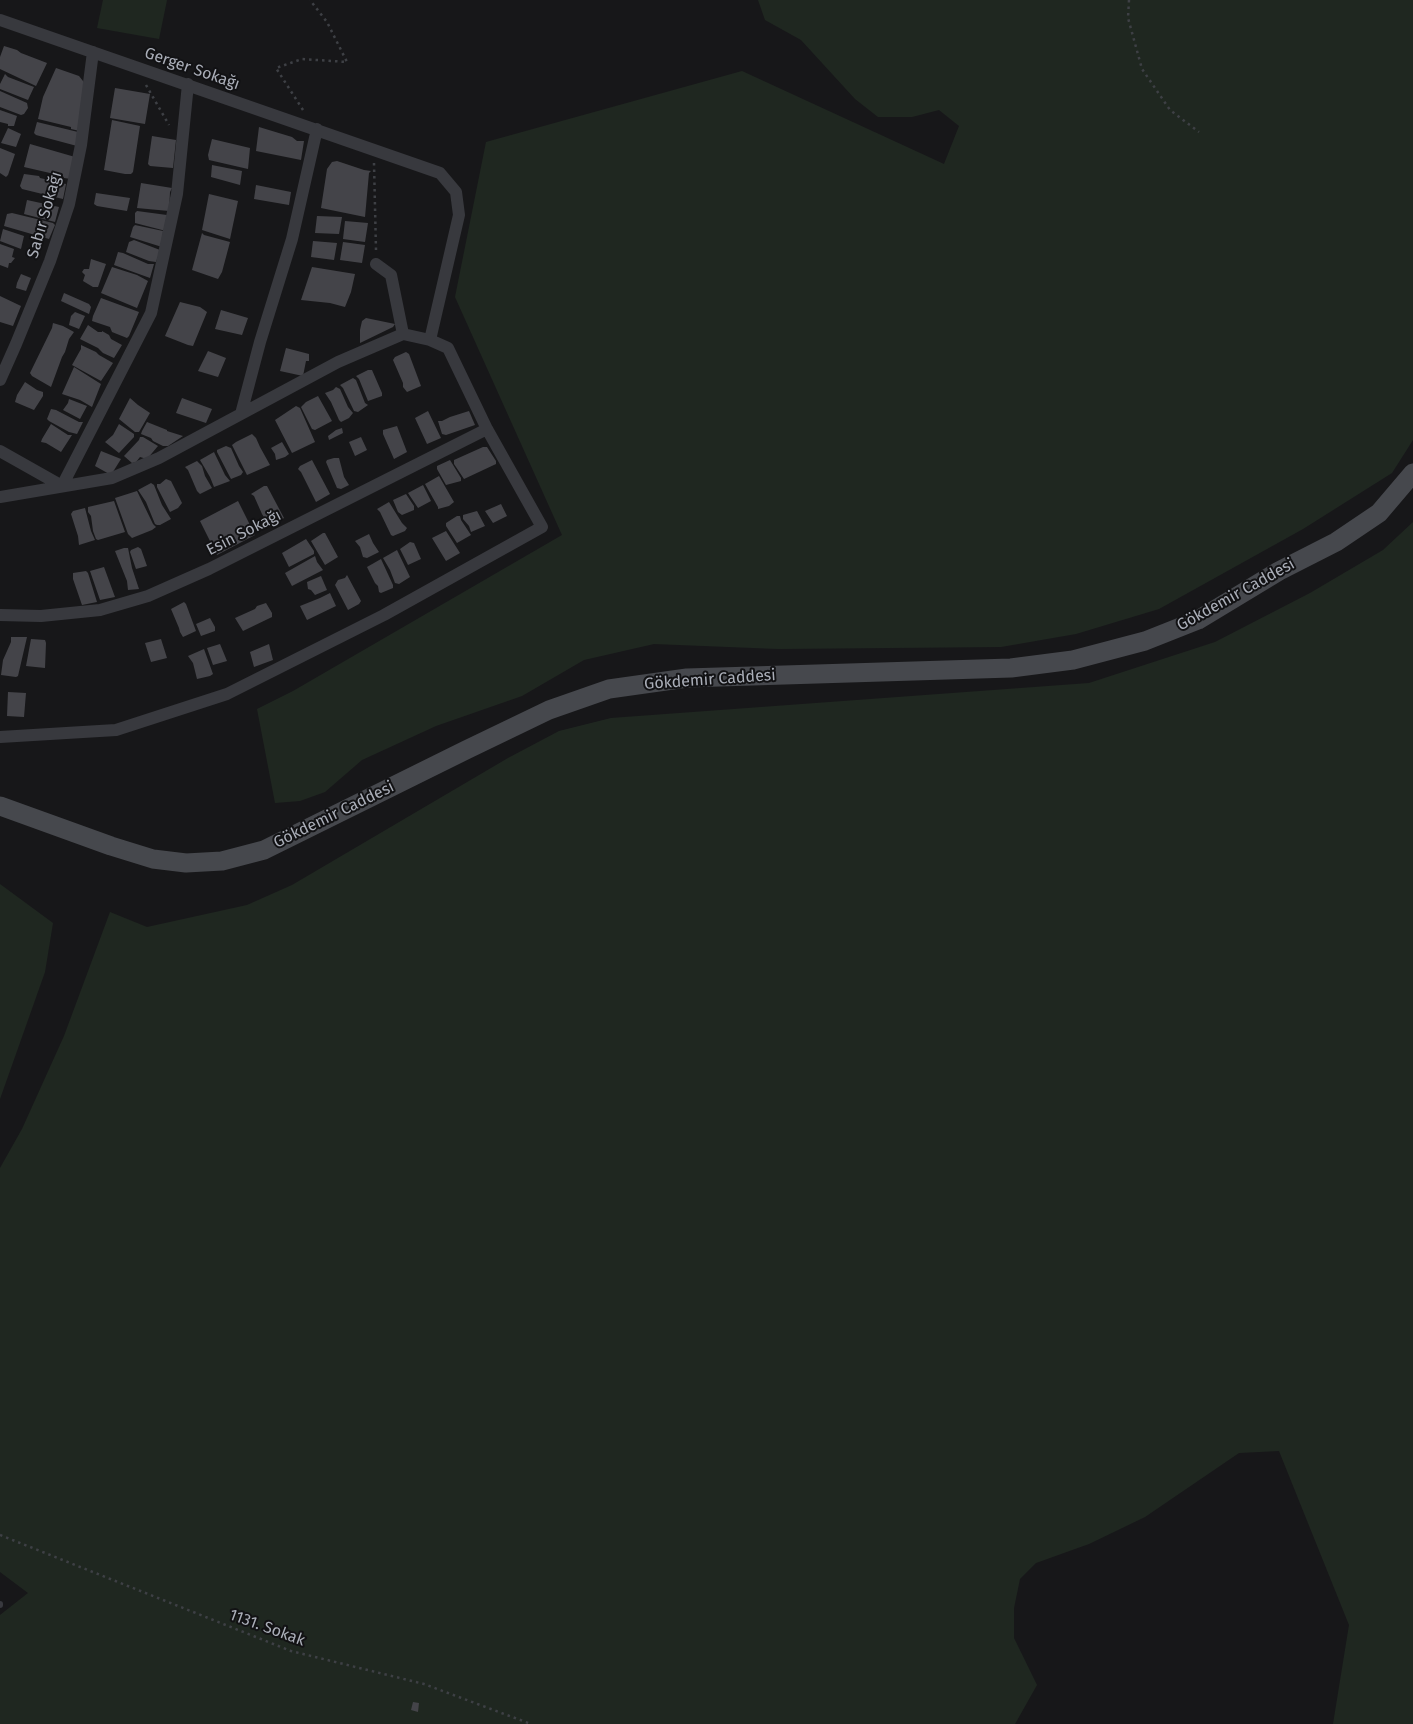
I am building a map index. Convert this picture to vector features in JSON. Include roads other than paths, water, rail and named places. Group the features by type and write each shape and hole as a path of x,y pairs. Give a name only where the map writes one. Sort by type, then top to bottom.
{"main road":[{"name":"Gökdemir Caddesi","path":"0,806 153,859 186,863 222,861 264,850 549,710 609,689 686,678 1011,668 1073,660 1145,641 1198,620 1279,571 1336,542 1379,513 1413,473"}],"street":[{"name":"Gerger Sokağı","path":"0,20 440,173 456,192 459,215 430,340"},
{"name":"Sabır Sokağı","path":"0,380 50,261 69,204 80,145 93,52"},
{"path":"62,486 151,313 178,194 188,84"},
{"path":"241,414 260,342 292,239 316,129"},
{"path":"376,264 391,276 403,334"},
{"path":"0,496 112,478 159,458 338,362 403,334 430,340 448,348 487,429 542,527 384,615 227,694 116,730 0,737"},
{"name":"Esin Sokağı","path":"0,615 41,616 100,610 148,596 209,569 487,429"},
{"path":"0,451 62,486"}]}
